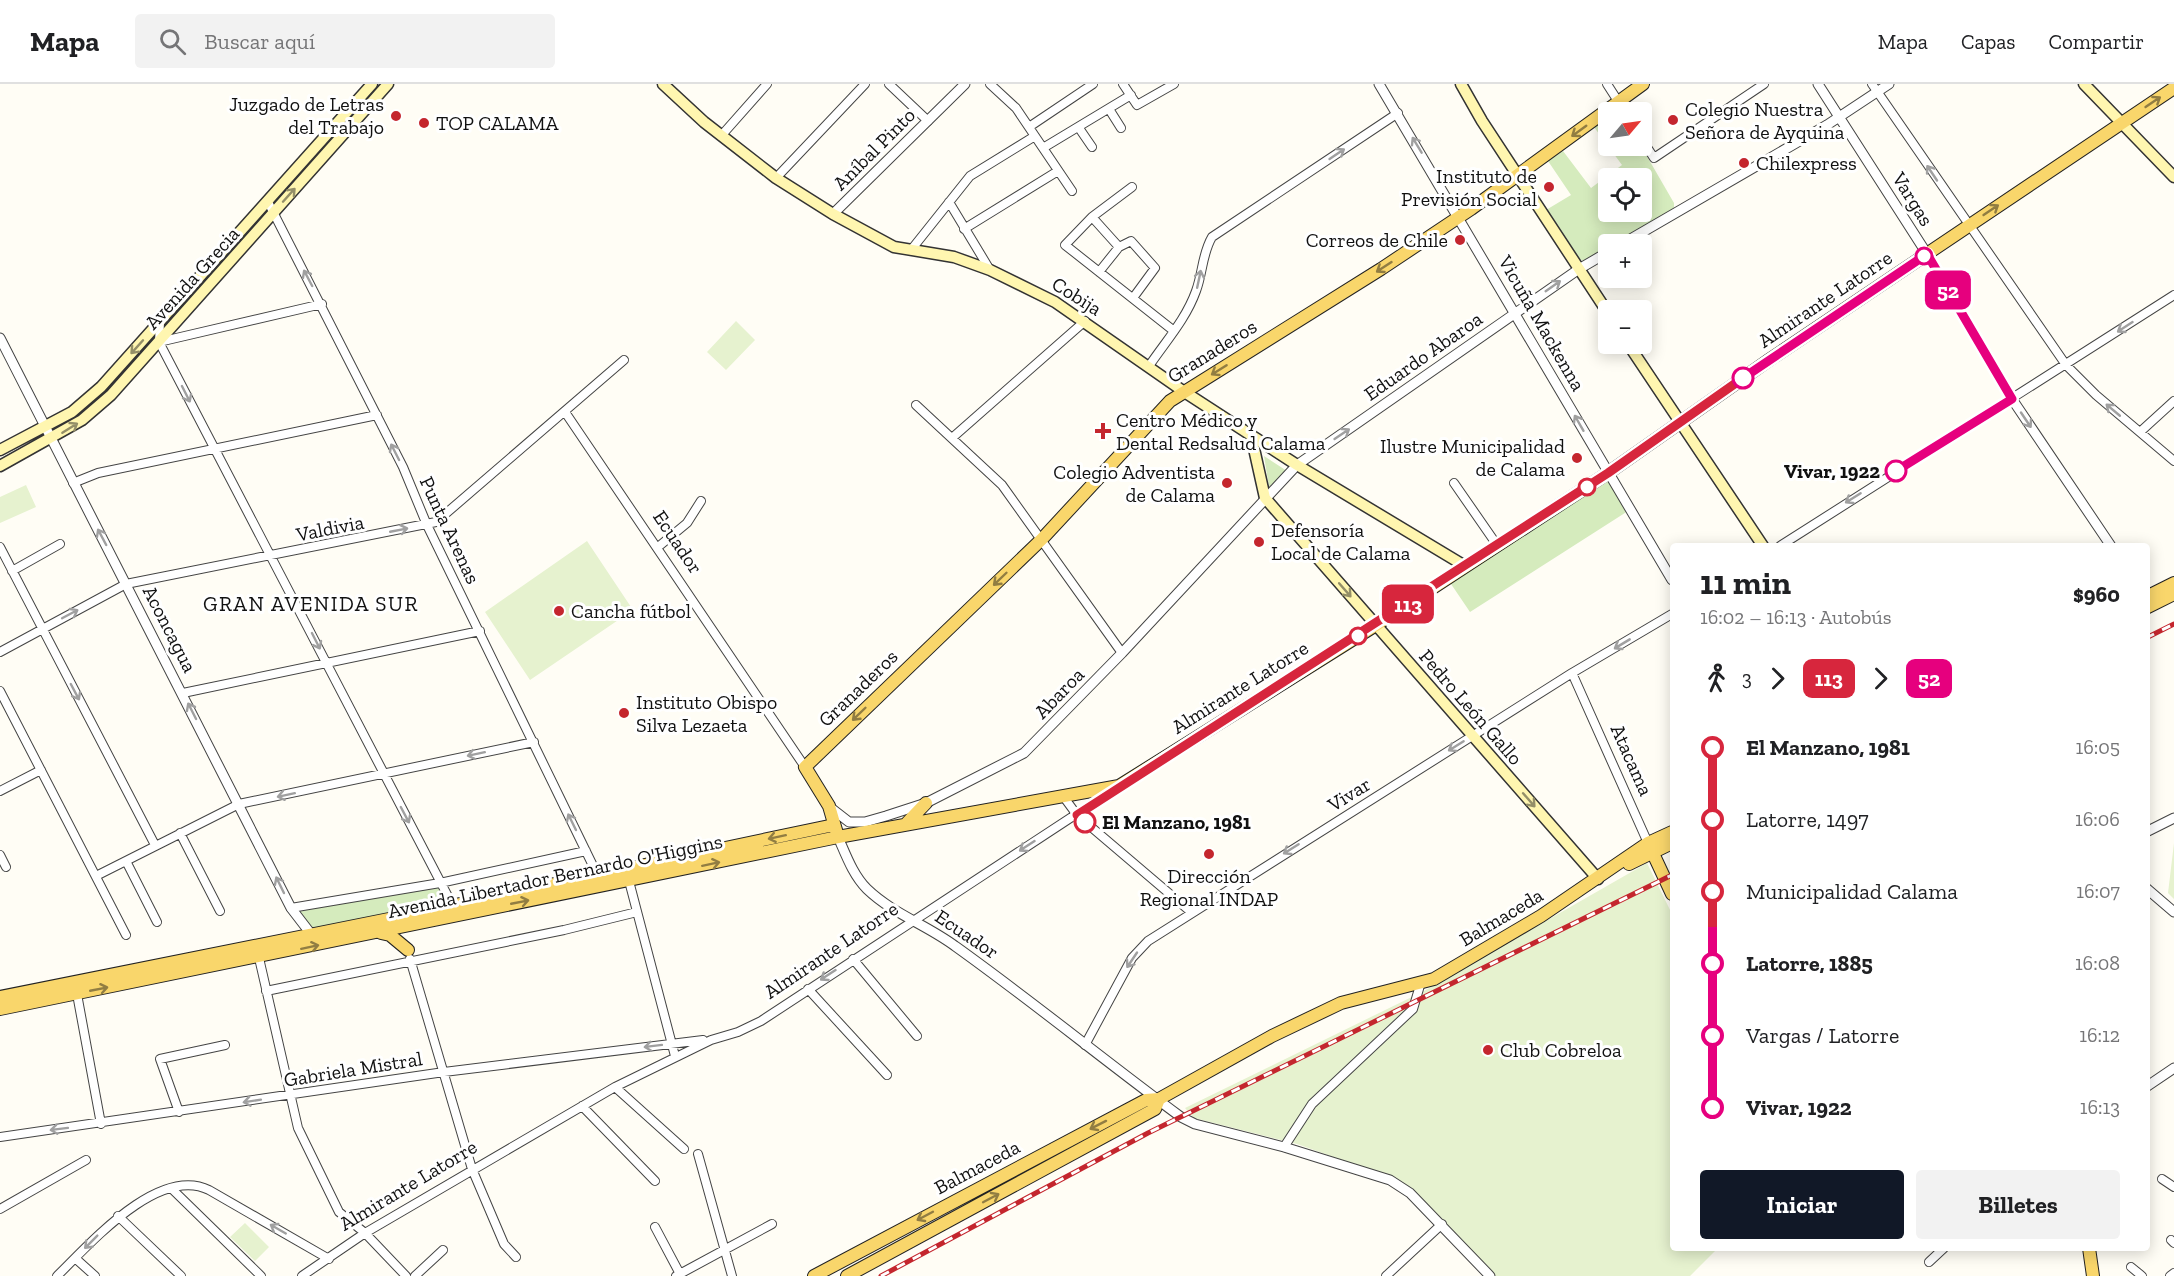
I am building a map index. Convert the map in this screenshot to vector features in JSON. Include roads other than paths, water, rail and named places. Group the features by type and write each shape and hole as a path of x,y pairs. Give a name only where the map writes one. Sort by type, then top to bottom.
{"main road":[{"name":"Avenida Grecia","path":"0,450 46,427 87,400 268,202 372,84"},
{"name":"Avenida Grecia","path":"0,466 51,439 94,411 159,342 388,84"},
{"path":"1461,84 1517,176 1600,300"},
{"name":"Granaderos","path":"1627,102 1642,84"},
{"path":"2084,84 2174,177"},
{"name":"Cobija","path":"667,85 721,136 776,178 833,214 894,248 954,257 990,270 1055,302 1183,391 1297,465 1465,566"},
{"name":"Almirante Latorre","path":"1119,786 1376,625 1608,473 2174,88"},
{"name":"Granaderos","path":"805,767 1042,538 1163,409 1183,391 1381,269 1598,124"},
{"path":"1635,354 1761,543"},
{"name":"Pedro León Gallo","path":"1251,435 1265,498 1598,879"},
{"path":"2150,601 2174,583"},
{"path":"2150,601 2174,594"},
{"name":"Ecuador","path":"805,767 829,806 838,837"},
{"name":"Avenida Libertador Bernardo O'Higgins","path":"0,997 310,934 400,922 417,922 838,837 1119,786"},
{"path":"905,825 926,803"},
{"name":"Avenida Libertador Bernardo O'Higgins","path":"0,1009 379,933 400,922 453,906 834,825"},
{"name":"Balmaceda","path":"814,1276 1146,1100 1160,1100 1272,1036 1324,1011 1341,1003 1434,979 1650,848 1670,833"},
{"name":"Balmaceda","path":"1650,848 1670,843"},
{"name":"Atacama","path":"1650,848 1670,890"},
{"path":"409,956 411,931 417,922"},
{"path":"379,933 390,935 409,956"},
{"name":"Balmaceda","path":"848,1276 1152,1111 1157,1108 1160,1100"},
{"path":"2089,1251 2093,1276"}],"street":[{"path":"721,136 765,84"},
{"path":"776,178 865,84"},
{"path":"889,84 928,121"},
{"name":"Aníbal Pinto","path":"833,214 966,84"},
{"path":"990,84 1016,108 1071,191"},
{"path":"1029,127 1093,84"},
{"path":"1123,84 1137,105 1174,84"},
{"name":"Vicuña Mackenna","path":"1379,84 1460,217 1670,577"},
{"path":"1607,84 1618,102"},
{"path":"1652,156 1653,158 1764,84"},
{"name":"Vargas","path":"1818,84 1927,254 2012,399 2109,543"},
{"path":"1639,234 1840,117 1875,88 1889,84"},
{"path":"1875,88 2066,365 2096,395 2174,462"},
{"path":"1043,148 1131,96"},
{"path":"1109,109 1121,128"},
{"path":"1149,366 1187,315 1198,288 1205,248 1212,237 1398,113"},
{"path":"1079,128 1092,147"},
{"path":"911,250 970,176 1035,136"},
{"path":"964,229 1058,171"},
{"path":"1132,187 1092,217 1065,245 1174,331"},
{"name":"Punta Arenas","path":"268,202 322,304 403,467 427,525 597,874"},
{"path":"949,202 990,270"},
{"path":"1092,217 1119,247"},
{"path":"1099,272 1119,247 1131,241 1155,268 1133,298"},
{"name":"Eduardo Abaroa","path":"1265,498 1297,465 1579,268 1598,258"},
{"path":"1785,543 2174,295"},
{"path":"159,342 322,304"},
{"path":"160,321 159,342 453,906"},
{"path":"952,438 1085,321"},
{"name":"Aconcagua","path":"0,338 291,908 310,934"},
{"name":"Valdivia","path":"0,652 126,584 436,522 624,360"},
{"path":"2139,432 2174,401"},
{"path":"916,405 1002,485 1042,538 1122,654"},
{"name":"Ecuador","path":"565,412 805,767"},
{"path":"73,483 98,473 377,416"},
{"path":"1454,483 1497,544"},
{"name":"Abaroa","path":"829,806 844,819 857,822 926,803 1024,753 1122,654 1265,498"},
{"path":"658,548 687,524 701,501"},
{"path":"12,571 60,544"},
{"path":"0,547 155,845"},
{"name":"Vivar","path":"1085,1045 1132,958 1148,941 1472,736 1670,615"},
{"path":"183,693 480,631"},
{"name":"Atacama","path":"1572,674 1650,848"},
{"path":"0,691 126,935"},
{"path":"96,876 239,804 534,742"},
{"path":"0,791 41,770"},
{"name":"Almirante Latorre","path":"302,1276 365,1233 472,1168 615,1087 675,1056 751,1026 1119,786"},
{"path":"1063,796 1077,815 1191,912"},
{"path":"2150,830 2174,818"},
{"path":"180,833 220,911"},
{"name":"Ecuador","path":"838,837 851,866 866,888 911,921 953,944 1085,1045 1195,1124 1284,1147 1390,1180 1410,1193 1490,1276"},
{"path":"291,908 440,883 585,851"},
{"path":"0,855 6,867"},
{"path":"126,861 157,922"},
{"path":"629,881 675,1056"},
{"path":"2150,891 2174,912"},
{"path":"266,991 409,956 564,930 638,912"},
{"path":"400,922 472,1168 504,1244 516,1257"},
{"path":"259,958 298,1128 339,1212 365,1233 406,1276"},
{"path":"853,960 917,1036"},
{"path":"1284,1147 1312,1104 1413,1009 1421,982"},
{"path":"808,989 886,1075"},
{"path":"77,994 101,1124"},
{"name":"Gabriela Mistral","path":"0,1137 444,1072 711,1040"},
{"path":"179,1112 160,1059 225,1045"},
{"path":"2150,1086 2172,1072"},
{"path":"615,1087 684,1149"},
{"path":"582,1106 656,1181"},
{"path":"698,1154 732,1276"},
{"path":"0,1209 86,1160"},
{"path":"2162,1179 2174,1187"},
{"path":"57,1276 118,1216 146,1199 186,1185 204,1187 328,1259"},
{"path":"172,1189 261,1276"},
{"path":"118,1216 181,1276"},
{"path":"655,1227 678,1275 772,1224"},
{"path":"1386,1276 1442,1224"},
{"path":"415,1276 443,1250"},
{"path":"1929,1262 1941,1251"},
{"path":"75,1258 95,1276"},
{"path":"2131,1268 2142,1276"},
{"path":"2170,1276 2174,1273"}],"railway":[{"path":"2150,636 2174,624"},
{"path":"881,1276 1148,1133 1670,876"}],"place":[{"name":"Juzgado de Letras del Trabajo","path":"396,116"},
{"name":"Colegio Nuestra Señora de Ayquina","path":"1673,120"},
{"name":"TOP CALAMA","path":"424,123"},
{"name":"Chilexpress","path":"1744,163"},
{"name":"Instituto de Previsión Social","path":"1549,187"},
{"name":"Correos de Chile","path":"1460,240"},
{"name":"Centro Médico y Dental Redsalud Calama","path":"1103,431"},
{"name":"Ilustre Municipalidad de Calama","path":"1577,458"},
{"name":"Vivar, 1922","path":"1896,471"},
{"name":"Colegio Adventista de Calama","path":"1227,483"},
{"name":"Defensoría Local de Calama","path":"1259,542"},
{"name":"Cancha fútbol","path":"559,611"},
{"name":"Instituto Obispo Silva Lezaeta","path":"624,713"},
{"name":"El Manzano, 1981","path":"1085,822"},
{"name":"Dirección Regional INDAP","path":"1209,854"},
{"name":"Club Cobreloa","path":"1488,1050"}],"district":[{"name":"GRAN AVENIDA SUR","path":"311,603"}]}
